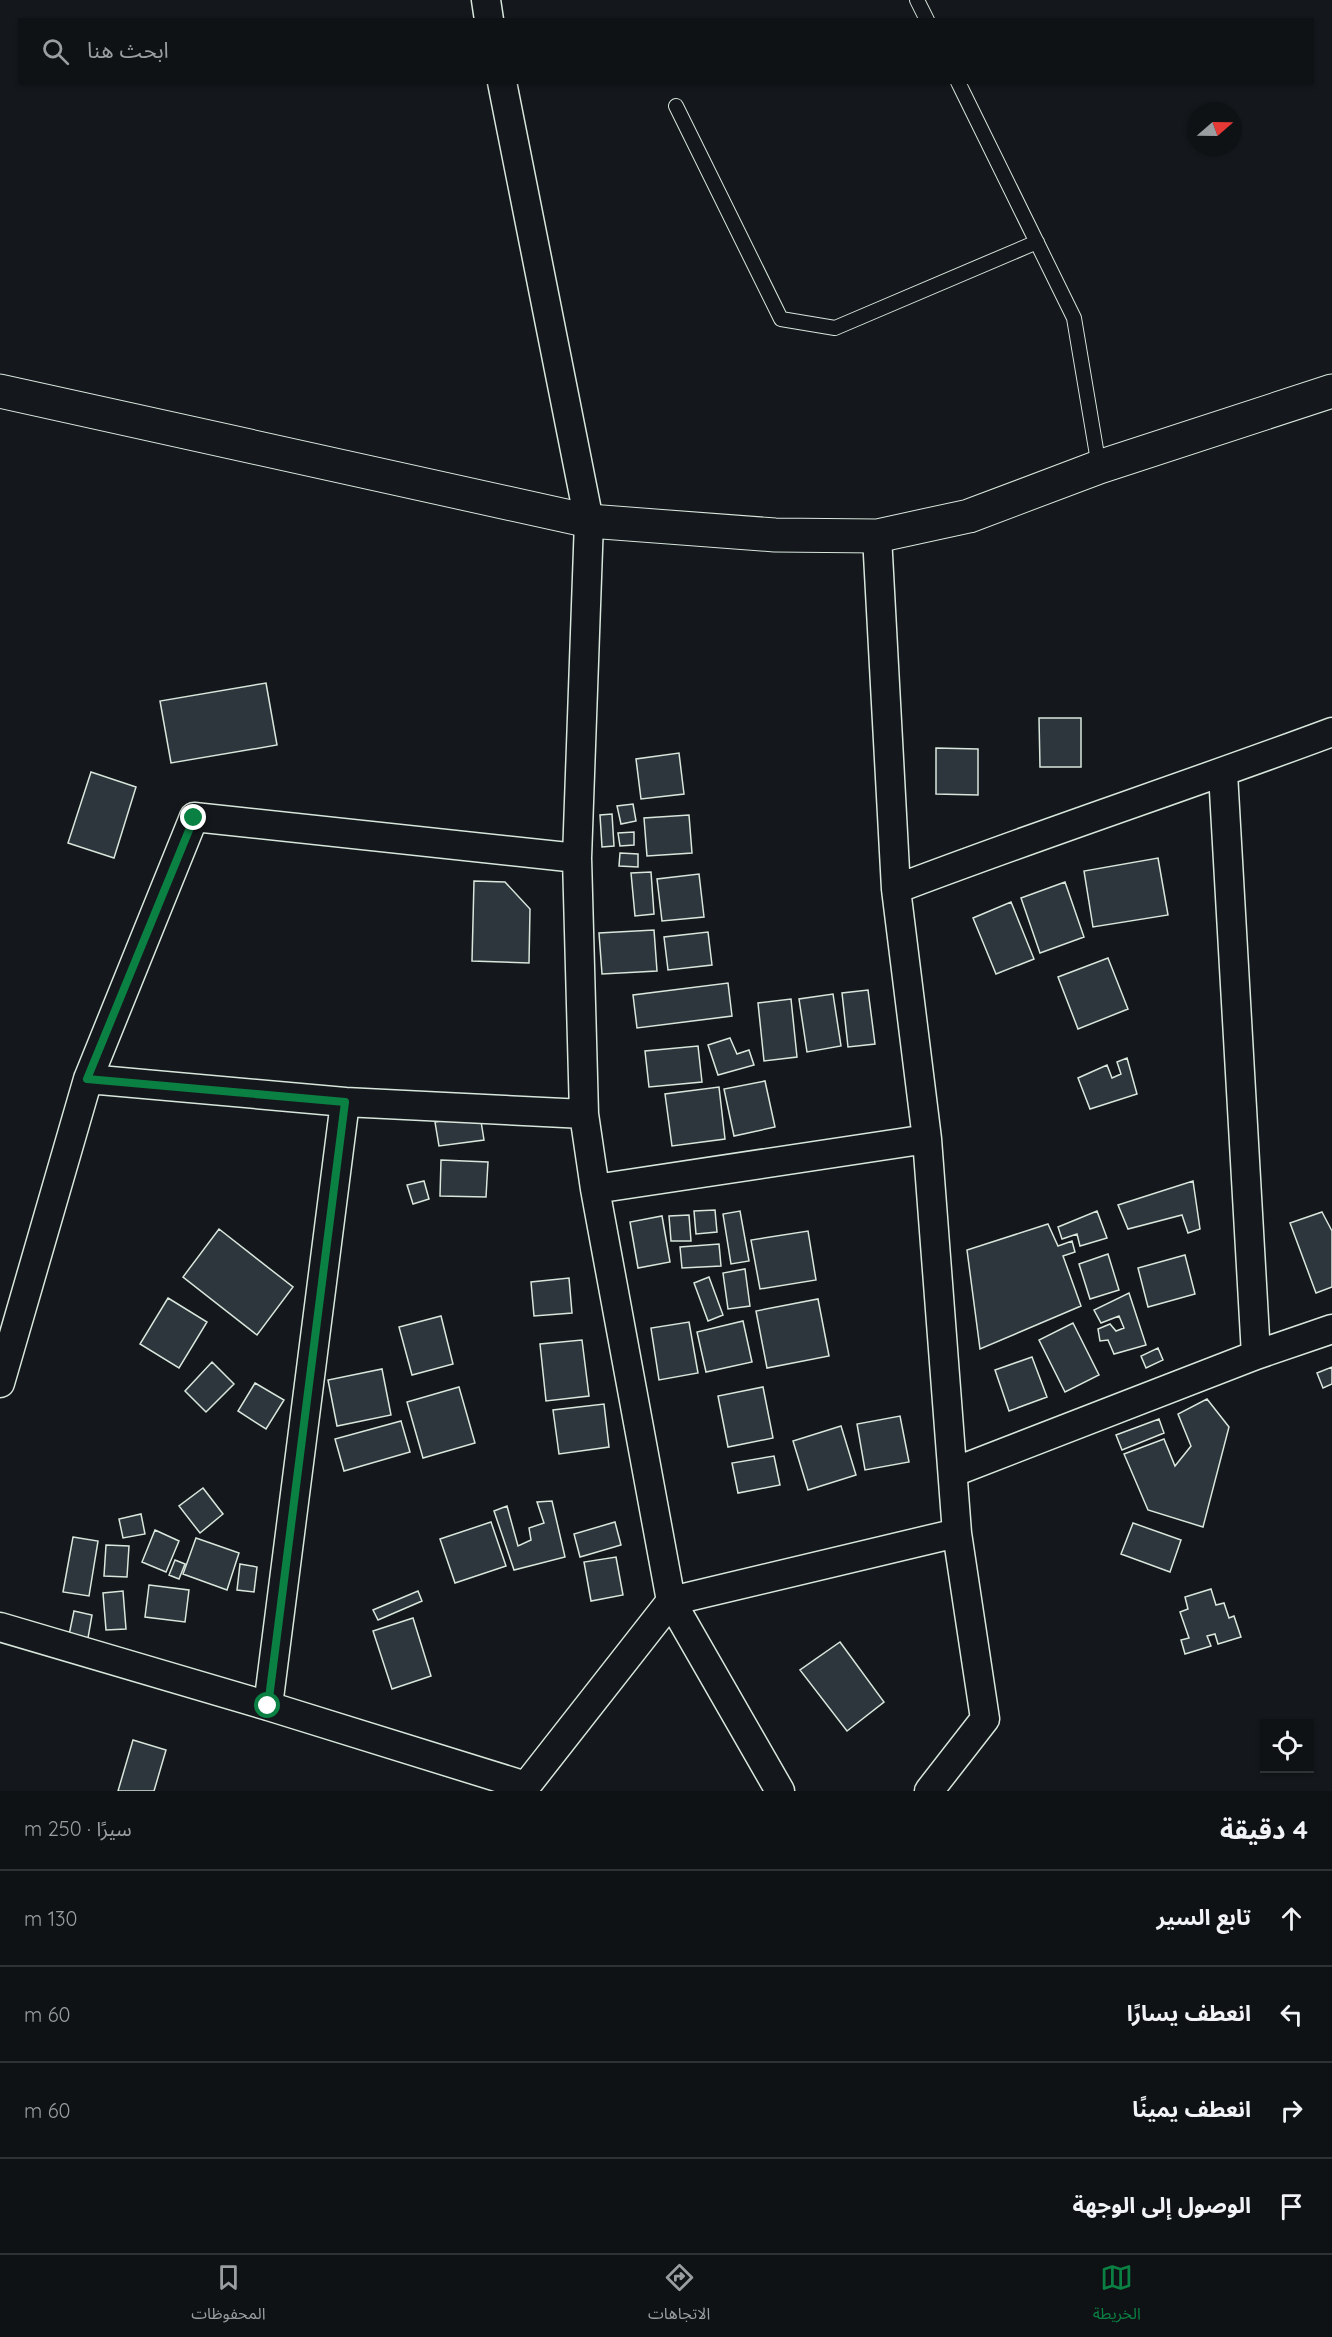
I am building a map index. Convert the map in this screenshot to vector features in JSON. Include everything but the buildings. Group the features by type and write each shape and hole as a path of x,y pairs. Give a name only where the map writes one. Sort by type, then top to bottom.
{"street":[{"path":"486,0 489,18"},
{"path":"502,84 589,522 578,858 584,1114 596,1189 671,1601 780,1791"},
{"path":"0,391 589,522 775,535 877,536 969,516 1099,467 1332,391"},
{"path":"877,536 896,889 927,1139 957,1533 985,1719 929,1791"},
{"path":"896,889 1016,843 1332,732"},
{"path":"1223,772 1257,1355"},
{"path":"0,1383 87,1079 194,818 578,858"},
{"path":"87,1079 345,1102 584,1114"},
{"path":"268,1706 345,1102"},
{"path":"596,1189 927,1139"},
{"path":"954,1472 1257,1355 1332,1329"},
{"path":"0,1627 268,1706 525,1789 671,1601 957,1533"}],"lane":[{"path":"917,0 926,18"},
{"path":"959,84 1074,318 1099,467"},
{"path":"676,106 781,319 835,328 1037,242"}],"route":[{"path":"194,818 87,1079 345,1102 268,1706"}]}
